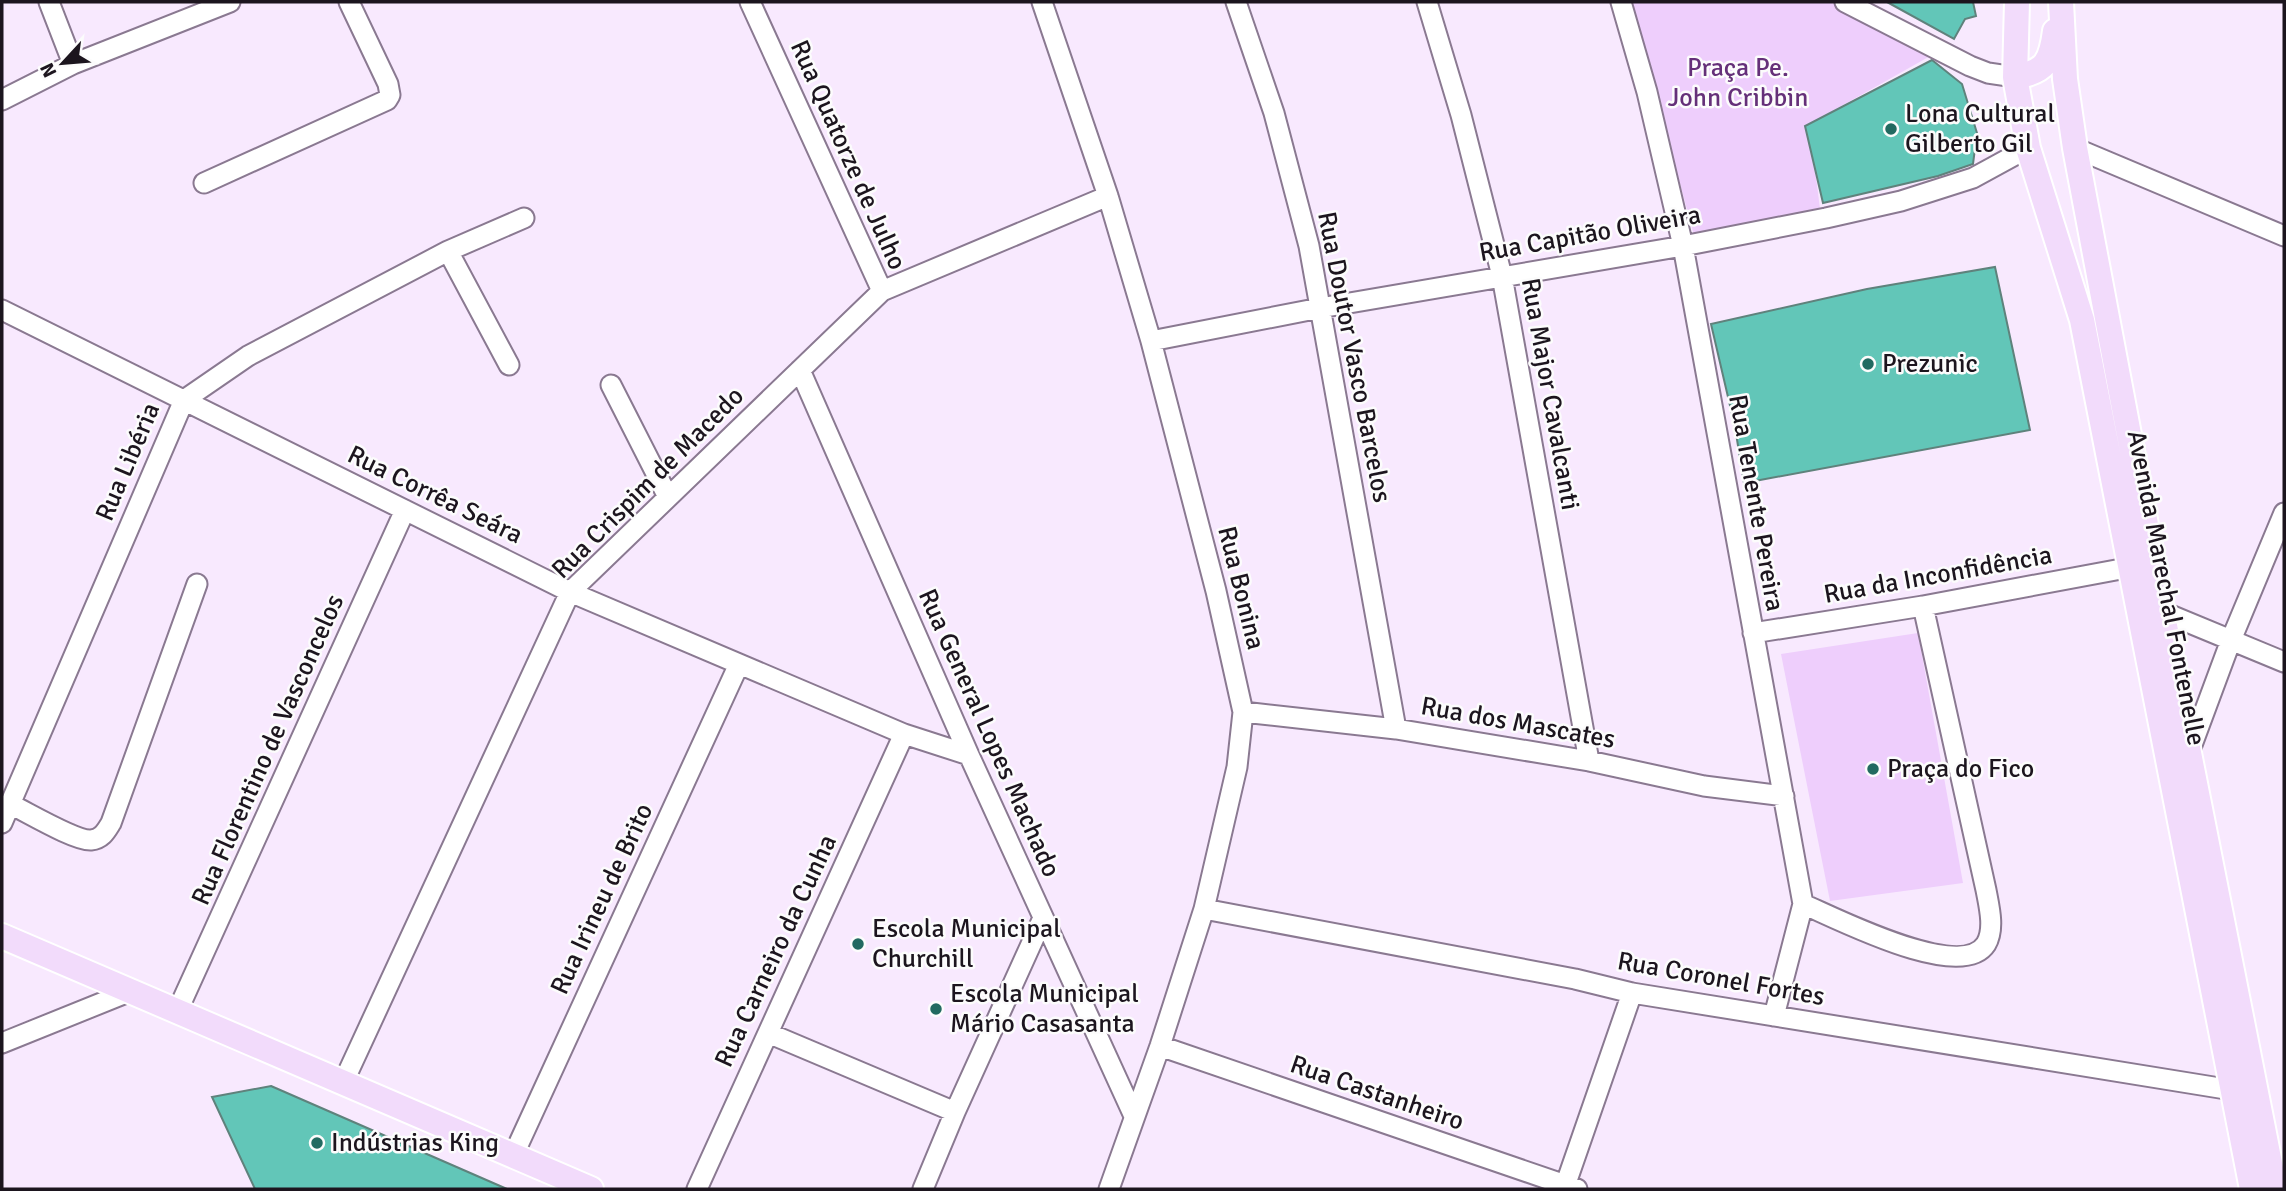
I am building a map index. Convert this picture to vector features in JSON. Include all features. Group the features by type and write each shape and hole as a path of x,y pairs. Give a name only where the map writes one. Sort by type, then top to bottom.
{"main road":[{"name":"Avenida Marechal Fontenelle","path":"2018,2 2015,77 2028,148 2082,320 2252,1189"},
{"name":"Avenida Marechal Fontenelle","path":"2060,2 2065,79 2075,148 2189,753 2275,1189"},
{"path":"2015,77 2041,69 2049,59 2060,2"},
{"path":"2,936 578,1186"}],"street":[{"path":"49,2 73,64"},
{"path":"2,99 73,64 230,2"},
{"path":"204,183 387,100 390,95 388,83 349,2"},
{"name":"Rua Quatorze de Julho","path":"750,2 882,291"},
{"name":"Rua Bonina","path":"1042,2 1108,196 1151,341 1216,591 1243,712 1237,767 1204,909 1160,1046 1109,1189"},
{"name":"Rua Doutor Vasco Barcelos","path":"1236,2 1274,113 1308,246 1396,729"},
{"name":"Rua Major Cavalcanti","path":"1427,2 1461,114 1502,276 1589,761"},
{"name":"Rua Tenente Pereira","path":"1621,2 1647,92 1683,246 1803,904 1774,1016"},
{"path":"1845,2 1970,66 1988,73 2015,77"},
{"name":"Rua Capitão Oliveira","path":"1151,341 1320,308 1683,246 1901,201 1973,178 2028,148"},
{"path":"2075,148 2284,236"},
{"name":"Rua Crispim de Macedo","path":"343,1083 570,592 882,291 1108,196"},
{"name":"Rua Libéria","path":"2,823 184,400 248,356 448,251 524,218"},
{"path":"448,251 509,365"},
{"name":"Rua Corrêa Seára","path":"2,310 570,592 904,734 970,755"},
{"name":"Rua General Lopes Machado","path":"800,370 970,755 1134,1116"},
{"path":"611,385 668,497"},
{"name":"Rua Florentino de Vasconcelos","path":"177,1012 405,510"},
{"path":"2189,753 2231,640 2284,513"},
{"name":"Rua da Inconfidência","path":"1753,633 1923,606 2132,566"},
{"path":"10,804 75,836 91,840 103,836 111,823 197,584"},
{"path":"1803,904 1901,946 1944,956 1969,956 1985,944 1990,933 1986,890 1923,606"},
{"path":"2163,612 2284,662"},
{"name":"Rua Irineu de Brito","path":"513,1156 739,664"},
{"name":"Rua dos Mascates","path":"1243,712 1396,729 1589,761 1704,786 1784,796"},
{"name":"Rua Carneiro da Cunha","path":"697,1189 904,734"},
{"name":"Rua Coronel Fortes","path":"1204,909 1575,979 1632,993 2232,1090"},
{"path":"923,1189 1043,918"},
{"path":"2,1043 131,991"},
{"path":"1569,1188 1632,993"},
{"path":"768,1033 955,1112"},
{"name":"Rua Castanheiro","path":"1160,1046 1569,1188"}],"green space":[{"name":"Praça Pe. John Cribbin","path":"1627,2 1830,2 1932,55 1806,126 1820,209 1695,239 1654,88"},
{"name":"Praça do Fico","path":"1918,633 1963,883 1830,901 1781,654"}],"building":[{"path":"1887,2 1973,2 1976,16 1965,19 1954,39"},
{"name":"Lona Cultural Gilberto Gil","path":"1932,60 1962,84 1977,133 1973,164 1938,176 1823,203 1805,126"},
{"name":"Prezunic","path":"1995,267 2030,430 1744,483 1735,427 1711,324 1867,289"},
{"name":"Indústrias King","path":"271,1086 507,1189 255,1189 212,1097"}],"place":[{"name":"Lona Cultural Gilberto Gil","path":"1891,129"},
{"name":"Prezunic","path":"1868,364"},
{"name":"Praça do Fico","path":"1873,769"},
{"name":"Escola Municipal Churchill","path":"858,944"},
{"name":"Escola Municipal Mário Casasanta","path":"936,1009"},
{"name":"Indústrias King","path":"317,1143"}]}
